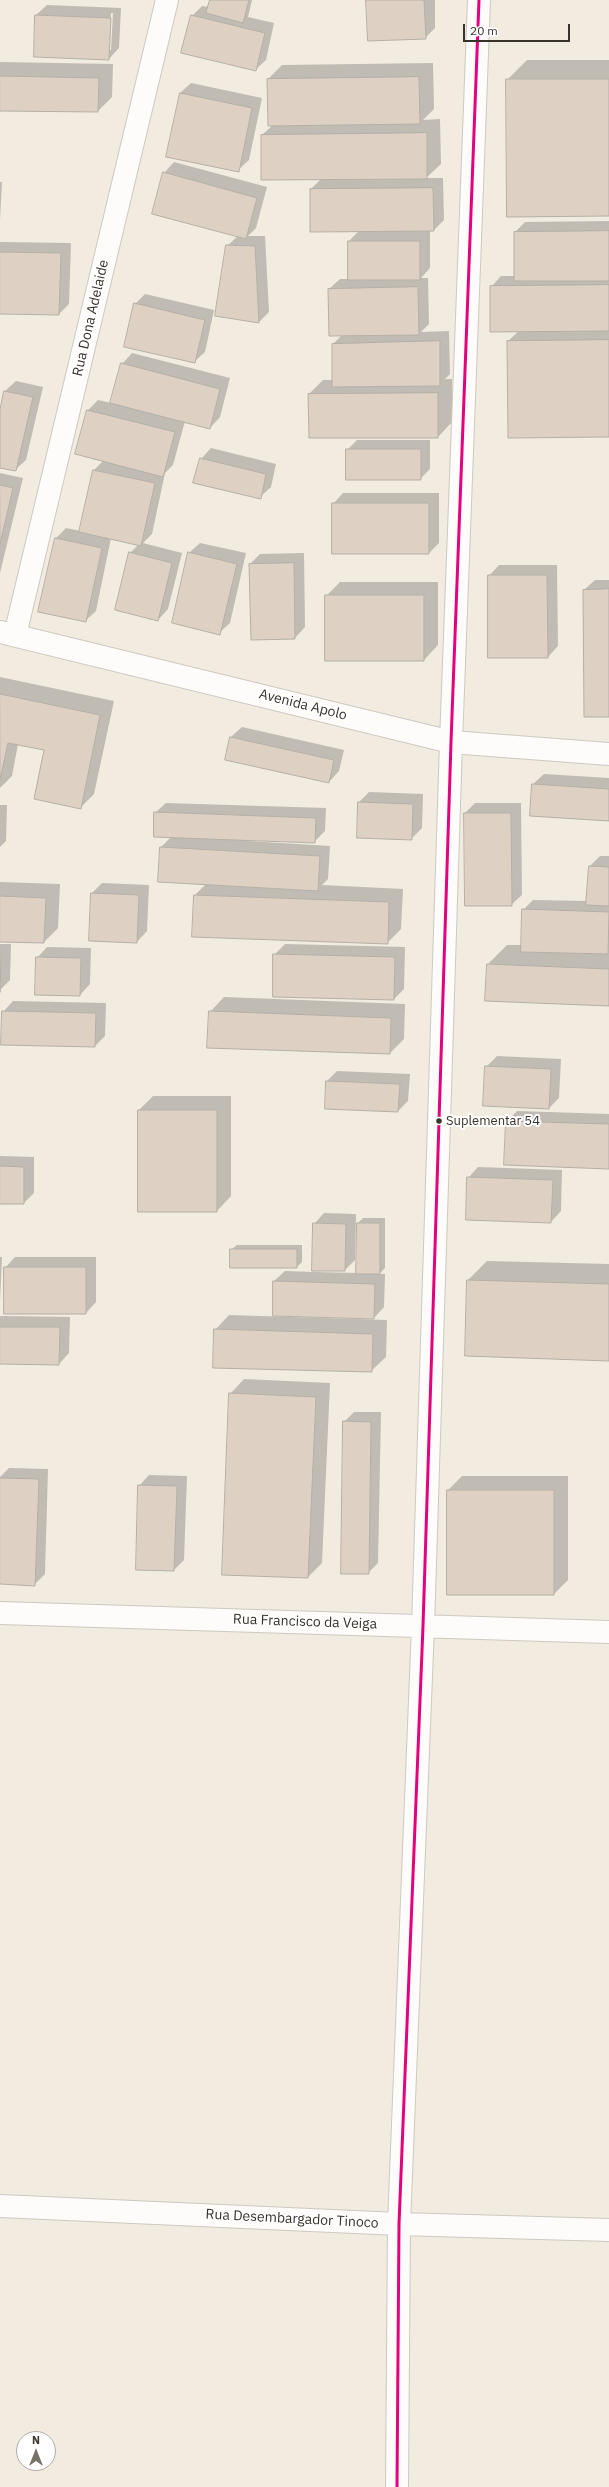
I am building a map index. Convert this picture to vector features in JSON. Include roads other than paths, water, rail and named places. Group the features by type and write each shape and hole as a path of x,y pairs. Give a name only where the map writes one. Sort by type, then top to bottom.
{"street":[{"name":"Rua Dona Adelaide","path":"8,634 167,0"},
{"path":"397,2487 399,2224 423,1626 451,742 479,0"},
{"name":"Avenida Apolo","path":"8,634 451,742 609,754"},
{"name":"Rua Francisco da Veiga","path":"0,1613 609,1632"},
{"name":"Rua Desembargador Tinoco","path":"0,2206 399,2224 609,2230"}],"place":[{"name":"Suplementar 54","path":"439,1121"}]}
